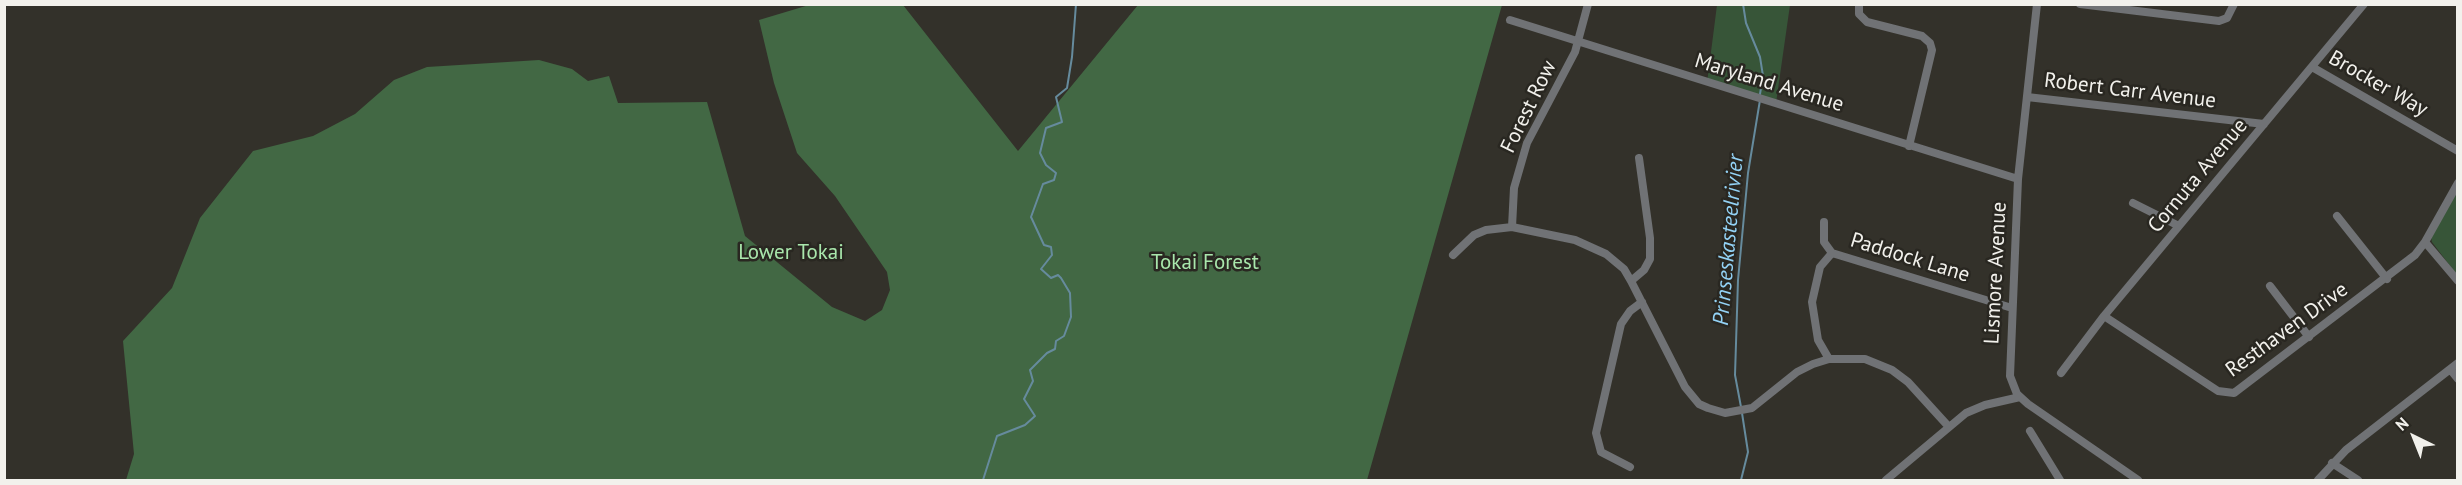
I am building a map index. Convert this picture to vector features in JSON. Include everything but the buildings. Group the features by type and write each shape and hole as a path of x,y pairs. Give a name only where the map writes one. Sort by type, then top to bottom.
{"street":[{"name":"Forest Row","path":"1512,227 1514,188 1527,143 1579,42 1588,4"},
{"path":"1859,4 1859,14 1868,22 1922,36 1930,43 1932,50 1909,146"},
{"name":"Lismore Avenue","path":"2020,397 2010,376 2012,308 2018,180 2037,4"},
{"path":"2080,4 2219,21 2228,18 2234,4"},
{"name":"Cornuta Avenue","path":"2061,373 2104,316 2364,4"},
{"name":"Maryland Avenue","path":"1510,20 2018,180"},
{"name":"Brocker Way","path":"2312,67 2457,151"},
{"name":"Robert Carr Avenue","path":"2027,97 2264,124"},
{"path":"1631,281 1644,270 1650,259 1650,238 1639,158"},
{"name":"Resthaven Drive","path":"2104,316 2218,391 2225,393 2241,389 2387,279 2410,259 2425,242 2457,183"},
{"path":"2133,203 2179,226"},
{"path":"2337,216 2387,279"},
{"name":"Paddock Lane","path":"1824,222 1824,242 1832,253 2012,308"},
{"path":"1453,255 1474,235 1486,230 1512,227 1575,240 1592,247 1615,261 1631,281 1685,387 1699,404 1716,411 1736,412 1752,408 1797,372 1829,359 1865,359 1892,370 1908,382 1949,427"},
{"path":"2425,242 2457,281"},
{"name":"Paddock Lane","path":"1829,359 1818,340 1812,302 1820,267 1832,253"},
{"path":"2270,286 2309,337"},
{"path":"1630,467 1601,452 1596,433 1621,324 1630,311 1642,302"},
{"path":"2318,480 2346,450 2454,366 2457,379"},
{"path":"1886,480 1975,408 2020,397 2138,480"},
{"path":"2030,431 2060,480"},
{"path":"2332,463 2358,480"}],"green space":[{"name":"Tokai Forest","path":"809,5 903,5 1018,151 1138,5 1502,5 1367,480 126,480 134,454 123,341 172,288 200,218 253,151 313,136 355,114 394,80 427,67 539,60 572,69 588,81 609,76 618,103 707,102 745,236 832,307 865,321 882,310 890,290 887,272 835,196 797,153 774,83 759,20"},
{"path":"1717,5 1790,5 1776,103 1707,83"},
{"path":"2457,190 2457,275 2432,242 2431,237"}],"waterway":[{"path":"983,480 997,436 1025,425 1035,416 1024,399 1033,381 1030,370 1047,353 1055,349 1056,341 1064,336 1071,317 1070,293 1061,278 1058,275 1051,278 1041,269 1052,255 1051,247 1044,245 1031,217 1043,184 1054,180 1056,173 1046,165 1040,153 1046,128 1062,122 1056,97 1067,88 1076,4"},
{"name":"Prinseskasteelrivier","path":"1743,4 1746,23 1760,57 1763,76 1760,94"},
{"name":"Prinseskasteelrivier","path":"1741,407 1735,375 1738,280 1748,173 1760,100"},
{"name":"Prinseskasteelrivier","path":"1741,480 1748,452 1742,413"}],"park label":[{"name":"Lower Tokai","path":"791,253"}]}
